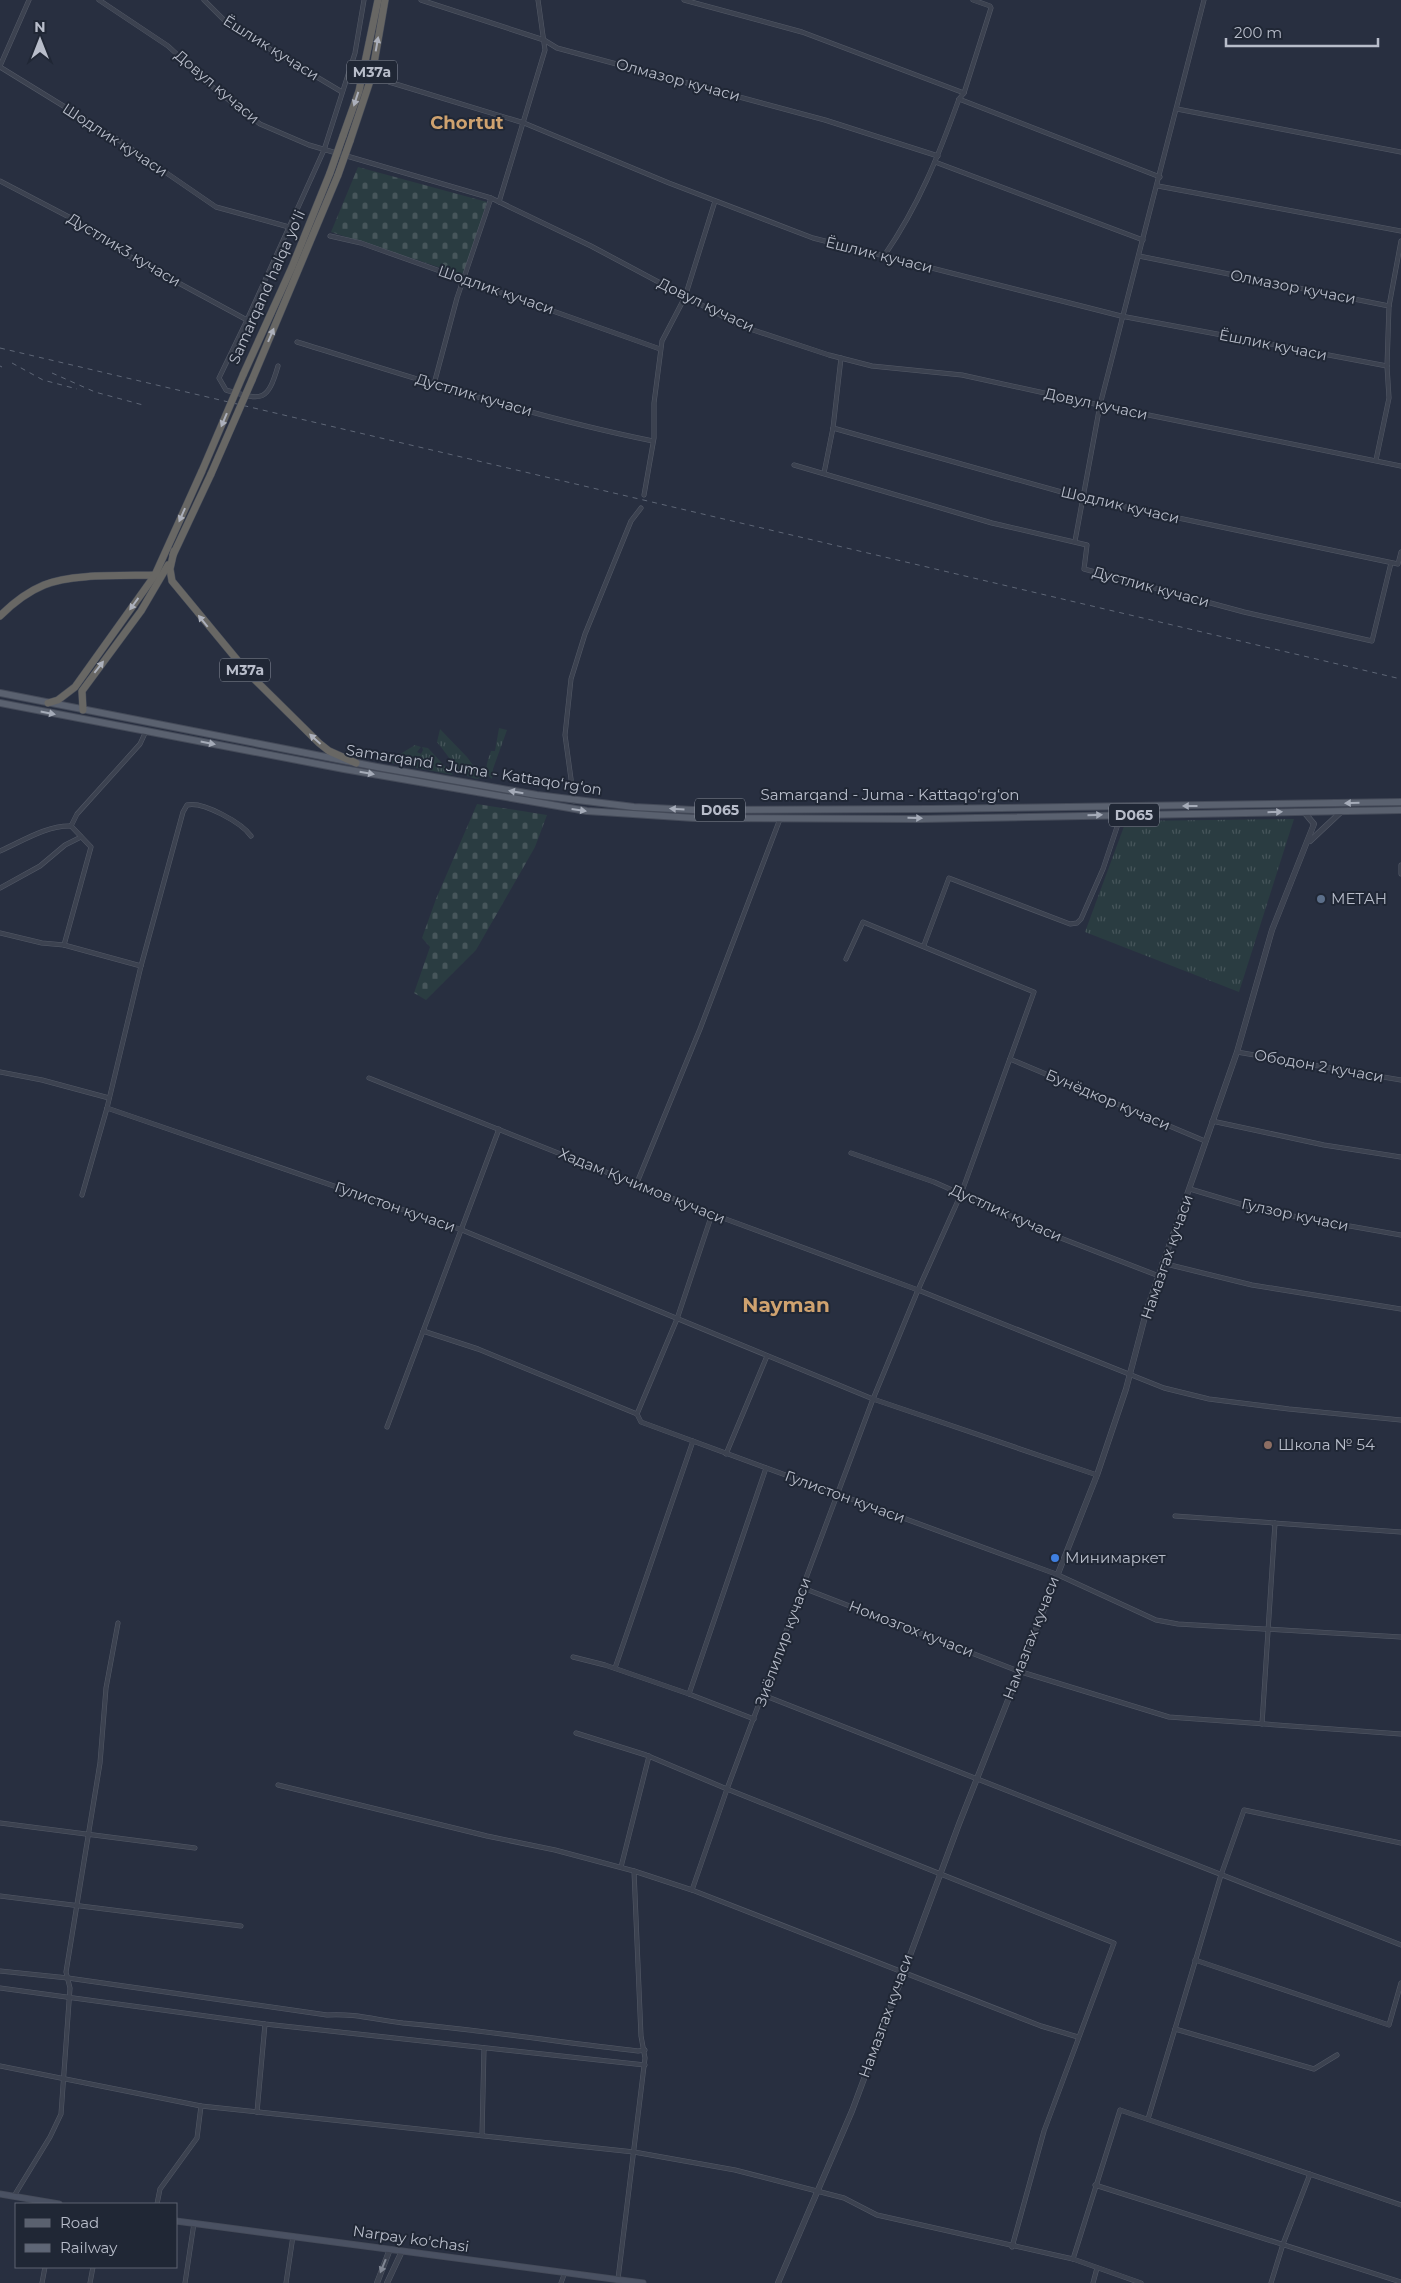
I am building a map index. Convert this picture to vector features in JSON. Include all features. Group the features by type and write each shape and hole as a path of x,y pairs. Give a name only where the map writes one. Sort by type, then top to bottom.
{"highway":[{"name":"Samarqand halqa yoʻli","path":"83,710 82,690 141,611 164,575 252,380 334,174 343,136 363,75 378,0"},
{"name":"Samarqand halqa yoʻli","path":"48,703 58,700 75,687 155,575 161,563 243,375 350,141 372,74 385,0"},
{"name":"M37a","path":"174,551 170,569 172,581 231,654 318,743 329,751 356,763"},
{"path":"135,576 152,572 161,563"},
{"path":"0,616 27,594 50,583 66,579 164,575"}],"main road":[{"name":"Samarqand - Juma - Kattaqo‘rg‘on","path":"0,693 356,763 574,801 693,810 1401,802"},
{"name":"Samarqand - Juma - Kattaqo‘rg‘on","path":"0,703 587,811 694,818 866,817 921,819 1401,810"},
{"path":"1071,806 1072,816"},
{"path":"866,808 866,817"},
{"path":"0,2194 51,2203"},
{"name":"Narpay ko'chasi","path":"178,2221 565,2272 608,2280 618,2279 642,2283"}],"street":[{"path":"0,67 29,0"},
{"name":"Довул кучаси","path":"99,0 168,46 216,90 260,124 324,150 491,198 591,246 741,326 872,366 962,375 1401,466"},
{"name":"Ёшлик кучаси","path":"204,0 228,24 342,92"},
{"path":"278,366 271,387 268,392 261,396 251,397 226,390 222,387 219,378 221,369 247,320 324,150 355,52 363,0"},
{"name":"Олмазор кучаси","path":"421,0 544,40 557,48 825,120 938,156"},
{"path":"499,202 545,50 538,0"},
{"path":"684,0 802,32 964,94"},
{"path":"884,256 918,201 938,156 958,99 964,94 991,8 973,0"},
{"path":"794,465 992,523 1075,541 1100,405 1121,316 1158,186 1204,0"},
{"name":"Шодлик кучаси","path":"0,67 117,139 216,207 289,227"},
{"name":"Ёшлик кучаси","path":"389,82 524,123 715,201 814,238 1121,316 1387,366"},
{"path":"958,99 1160,177"},
{"path":"1178,109 1401,152"},
{"path":"935,162 1143,240"},
{"name":"Дустлик3 кучаси","path":"0,181 69,217 125,254 247,320"},
{"path":"1158,186 1401,231"},
{"path":"434,384 457,298 465,280 491,198"},
{"path":"644,496 653,442 654,403 660,349 668,326 685,297 715,201"},
{"name":"Шодлик кучаси","path":"330,236 361,243 660,349"},
{"path":"1376,460 1390,398 1387,366 1389,306 1401,241"},
{"name":"Олмазор кучаси","path":"1139,256 1389,306"},
{"name":"Дустлик кучаси","path":"297,342 434,384 610,433 653,442"},
{"path":"824,474 841,358"},
{"name":"Шодлик кучаси","path":"832,428 1083,498 1391,563"},
{"path":"574,801 564,735 571,679 585,634 631,521 641,508"},
{"name":"Дустлик кучаси","path":"1075,541 1086,545 1084,569 1244,612 1372,641 1391,563"},
{"path":"1391,563 1398,564 1401,552"},
{"path":"71,826 77,814 140,744 146,731"},
{"path":"82,1195 108,1108 142,966 183,812 187,805 192,804 228,816 245,827 251,836"},
{"path":"1308,843 1342,810"},
{"path":"1303,811 1314,824 1308,843"},
{"path":"846,959 863,922 924,946 948,878 1070,924 1077,923 1081,919 1103,869 1121,815"},
{"path":"636,1185 700,1029 780,819"},
{"path":"0,851 64,825 71,826 91,847 64,944"},
{"path":"0,888 40,866 65,845 81,837"},
{"name":"Намазгах кучаси","path":"778,2283 852,2111 885,2024 902,1971 1056,1574 1097,1475 1130,1375 1147,1309 1162,1263 1190,1189 1237,1052 1272,930 1308,843"},
{"path":"1401,865 1401,874"},
{"path":"0,933 42,943 64,944 142,966"},
{"name":"Зиёлилир кучаси","path":"692,1890 727,1789 873,1399 918,1290 961,1194 1034,992 924,946"},
{"name":"Ободон 2 кучаси","path":"1237,1052 1401,1080"},
{"name":"Бунёдкор кучаси","path":"1010,1058 1205,1141"},
{"path":"0,1072 42,1080 109,1098"},
{"name":"Хадам Кучимов кучаси","path":"369,1078 636,1185 918,1290 1164,1388 1209,1399 1401,1420"},
{"name":"Гулистон кучаси","path":"108,1108 462,1230 873,1399 1097,1475"},
{"path":"1212,1121 1324,1145 1401,1157"},
{"path":"387,1426 499,1129"},
{"name":"Дустлик кучаси","path":"851,1153 934,1182 1058,1237 1159,1276"},
{"name":"Гулзор кучаси","path":"1190,1189 1264,1211 1401,1235"},
{"path":"637,1414 677,1319 712,1214"},
{"path":"1162,1263 1252,1285 1401,1309"},
{"name":"Гулистон кучаси","path":"423,1331 478,1348 637,1414 641,1422 1056,1574 1156,1620 1178,1624 1401,1637"},
{"path":"726,1454 767,1356"},
{"path":"615,1668 694,1442"},
{"path":"688,1694 766,1468"},
{"path":"1176,1516 1401,1532"},
{"path":"1262,1724 1276,1523"},
{"name":"Номозгох кучаси","path":"803,1588 1018,1671 1169,1717 1401,1734"},
{"path":"14,2196 57,2125 60,2114 69,1999 66,1972 100,1763 106,1688 118,1623"},
{"path":"572,1657 615,1668 754,1719"},
{"path":"763,1695 1153,1846 1221,1875 1401,1945"},
{"path":"576,1733 649,1756 1114,1944 1044,2131 1012,2246"},
{"path":"620,1867 649,1756"},
{"path":"278,1785 634,1871 692,1890 1041,2026 1078,2037"},
{"path":"1148,2119 1221,1875 1244,1810 1401,1843"},
{"path":"0,1823 195,1848"},
{"path":"618,2279 645,2065 645,2050 641,2036 634,1871"},
{"path":"0,1896 241,1926"},
{"path":"1195,1960 1389,2025 1401,1983"},
{"path":"0,1971 68,1978 327,2015 345,2013 384,2021 488,2031 638,2051 645,2050"},
{"path":"0,1988 69,1999 265,2024 645,2065"},
{"path":"257,2112 265,2024"},
{"path":"1175,2029 1314,2069 1337,2055"},
{"path":"482,2135 484,2048"},
{"path":"0,2066 201,2106 634,2152 735,2170 856,2203 867,2212 877,2216 1073,2259 1141,2283"},
{"path":"157,2203 160,2189 197,2138 201,2106"},
{"path":"1073,2259 1120,2110 1401,2206"},
{"path":"1271,2283 1283,2244 1310,2174"},
{"path":"1095,2186 1401,2282"},
{"path":"186,2283 194,2223"},
{"path":"286,2283 293,2236"},
{"path":"376,2283 390,2249"},
{"path":"387,2283 402,2251"},
{"path":"42,2283 45,2268"},
{"path":"90,2283 93,2268"},
{"path":"1093,2283 1097,2268"},
{"path":"561,2283 565,2272"}],"green space":[{"path":"358,167 487,202 463,275 331,232"},
{"path":"499,728 507,730 493,769 492,779 486,769 491,751 495,751"},
{"path":"440,729 467,757 481,776 478,779 466,775 460,770 437,742"},
{"path":"415,745 421,747 417,752 421,754 422,747 428,748 453,775 387,762"},
{"path":"477,804 547,815 535,847 476,950 426,1000 414,993 430,947 422,938 436,899"},
{"path":"1294,819 1239,992 1085,932 1126,821"}],"railway":[{"path":"0,348 1401,679"},
{"path":"12,363 43,380 77,389"},
{"path":"52,373 95,392 143,405"}],"place":[{"name":"МЕТАН","path":"1321,899"},
{"name":"Школа № 54","path":"1268,1445"},
{"name":"Минимаркет","path":"1055,1558"}],"district":[{"name":"Chortut","path":"467,123"},
{"name":"Nayman","path":"786,1305"}]}
